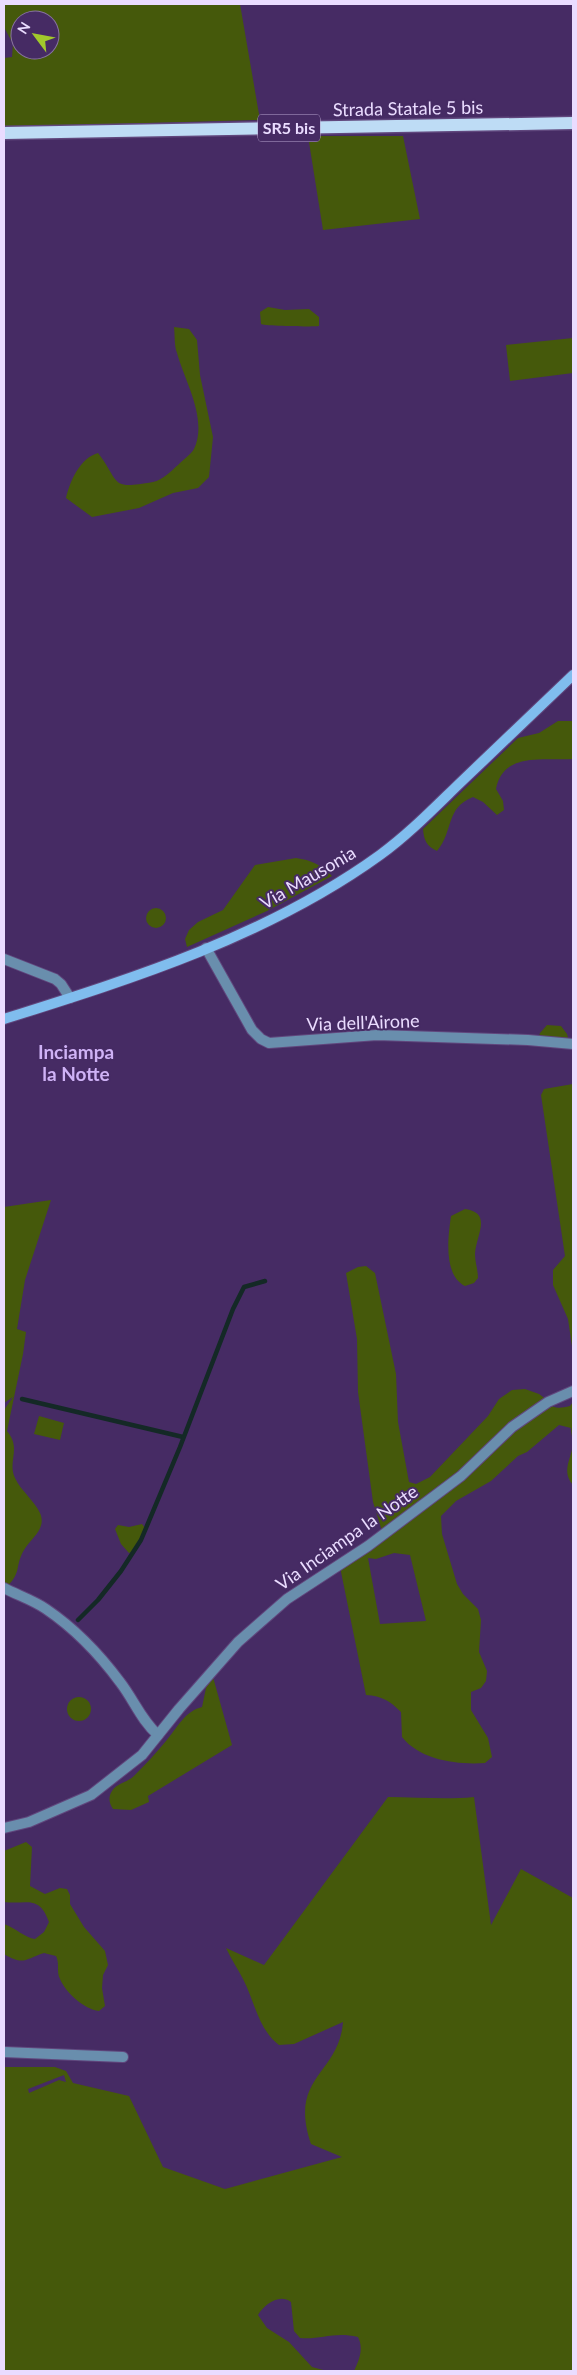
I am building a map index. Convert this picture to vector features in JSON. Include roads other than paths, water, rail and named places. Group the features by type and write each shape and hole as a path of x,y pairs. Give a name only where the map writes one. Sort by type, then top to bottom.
{"main road":[{"name":"Strada Statale 5 bis","path":"4,133 573,123"},
{"name":"Via Mausonia","path":"4,1019 158,968 278,916 321,893 380,855 415,826 573,675"}],"street":[{"name":"Via dell'Airone","path":"206,948 252,1030 270,1043 377,1035 528,1040 573,1044"},
{"path":"4,959 55,979 62,984 70,998"},
{"name":"Via Inciampa la Notte","path":"4,1828 29,1822 91,1795 142,1755 238,1642 287,1598 368,1546 461,1476 512,1427 548,1402 573,1391"},
{"path":"4,1588 44,1608 70,1629 106,1663 126,1690 142,1718 158,1735"},
{"path":"4,2052 122,2057"}],"waterway":[{"path":"78,1620 98,1600 121,1571 141,1540 180,1447 233,1309 244,1287 265,1281"},
{"path":"22,1399 183,1437"}],"district":[{"name":"Inciampa la Notte","path":"76,1063"}]}
